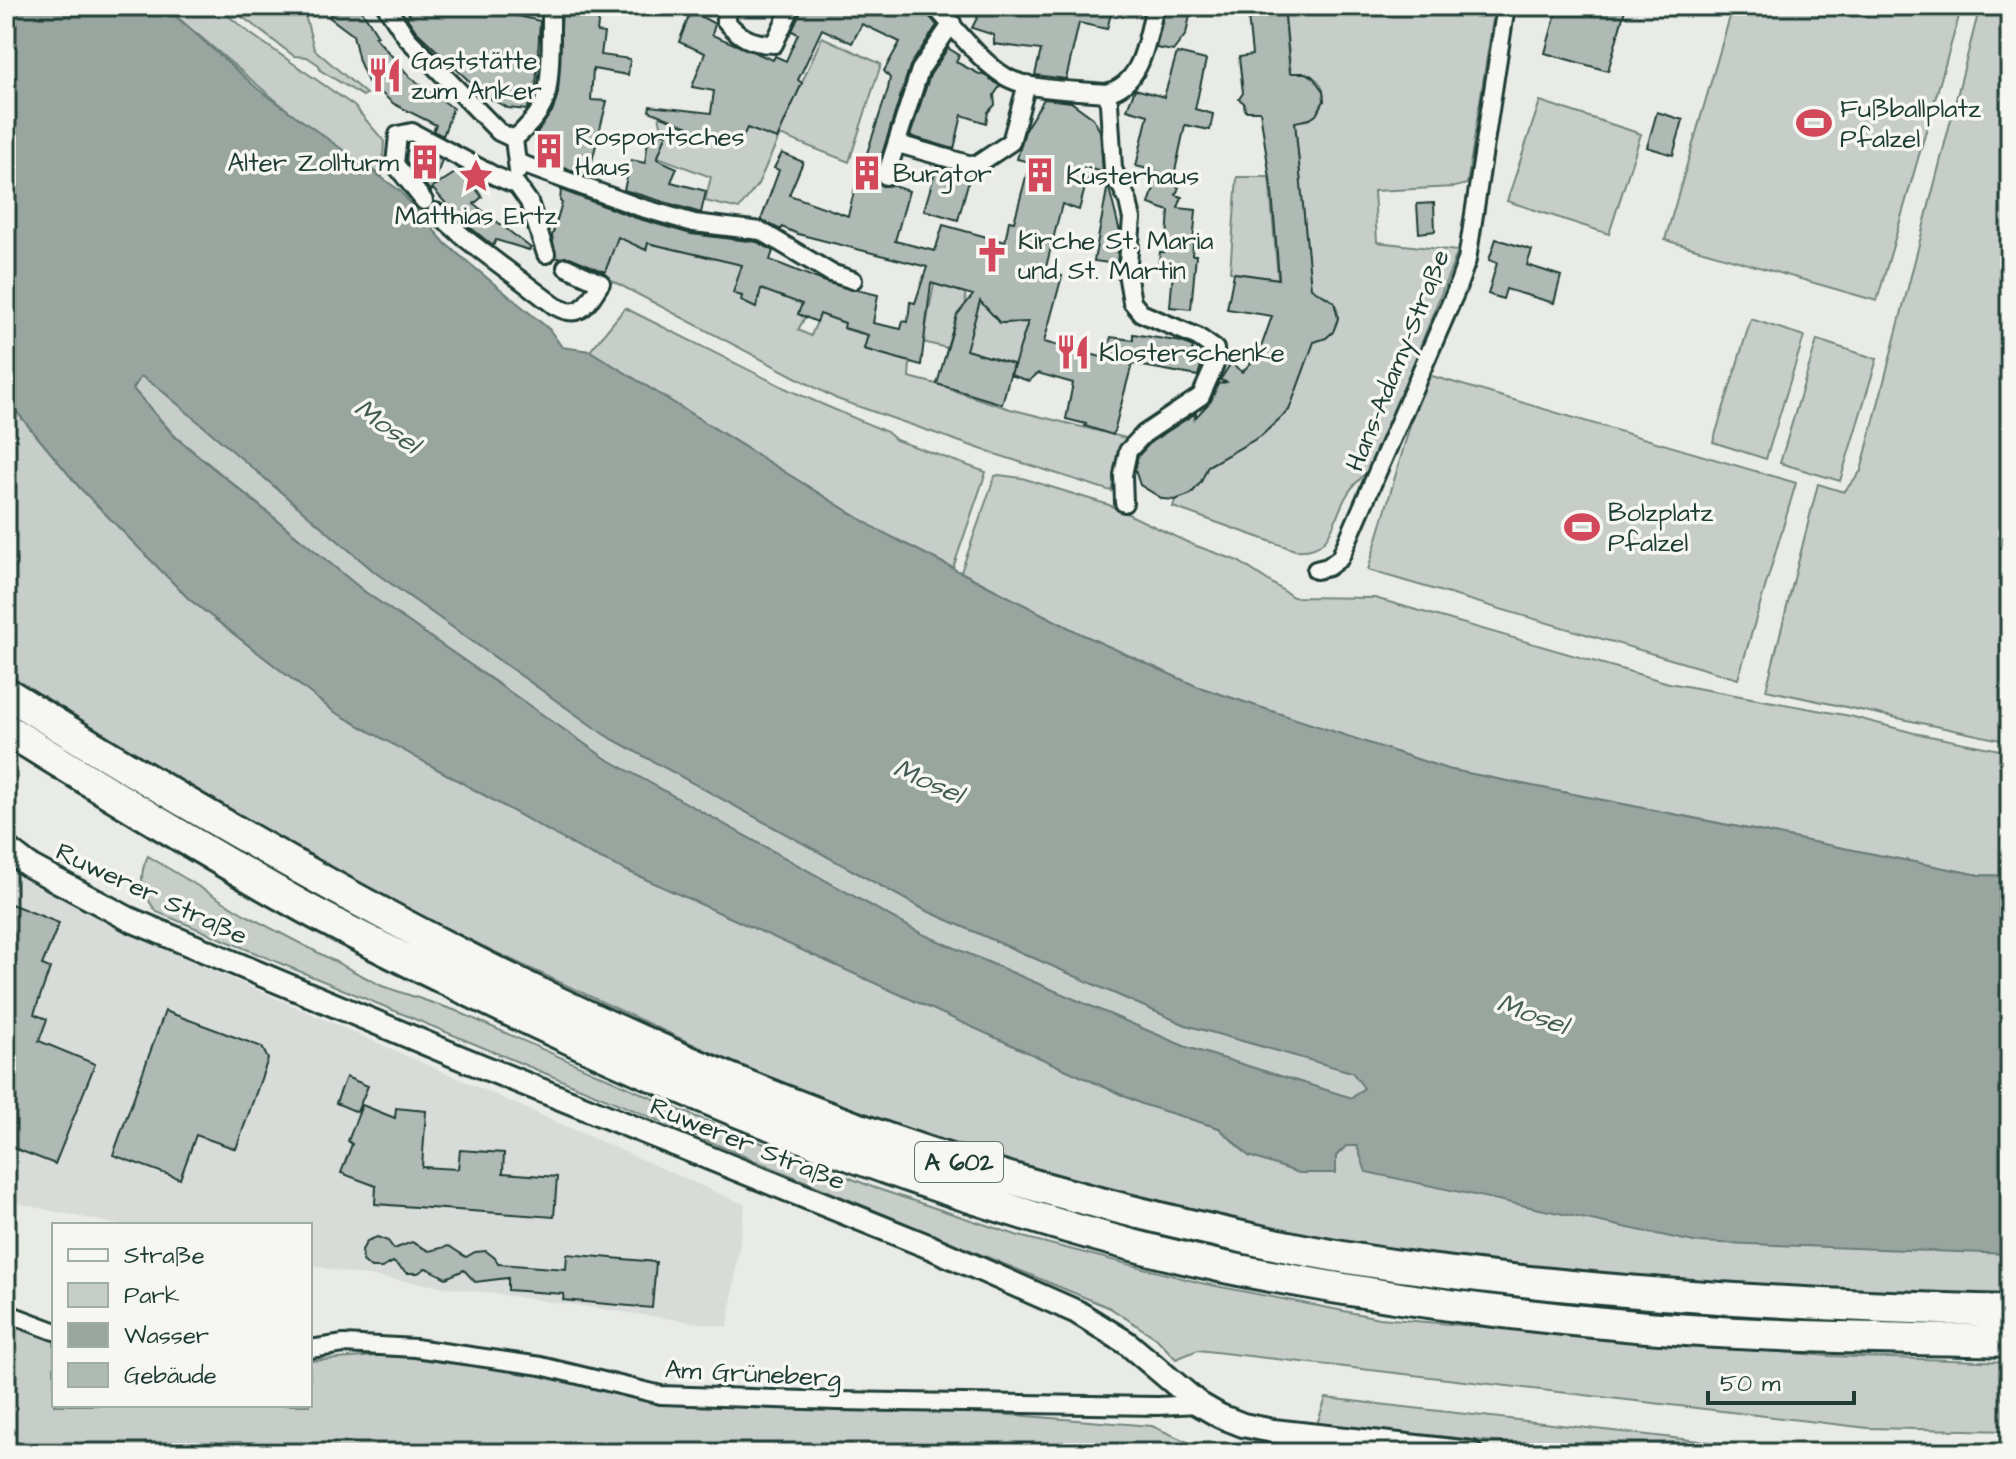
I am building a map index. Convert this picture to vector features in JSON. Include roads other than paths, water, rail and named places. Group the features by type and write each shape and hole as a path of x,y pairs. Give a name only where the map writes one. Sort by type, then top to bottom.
{"highway":[{"name":"A 602","path":"6,693 159,789 323,883 447,949 626,1035 892,1141 1043,1188 1268,1243 1377,1263 1485,1277 1652,1295 2010,1311"},
{"name":"A 602","path":"6,729 303,907 604,1055 745,1116 871,1163 1044,1221 1241,1270 1481,1310 1639,1327 2010,1341"}],"main road":[{"name":"Ruwerer Straße","path":"6,848 28,865 129,919 461,1058 930,1247 1077,1312 1127,1343 1199,1404 1220,1416 1273,1431 1471,1453"}],"street":[{"path":"386,6 407,38 499,132 514,139"},
{"path":"514,139 525,130 545,100 551,6"},
{"path":"731,6 725,20 734,31 748,41 774,44 792,6"},
{"path":"934,6 995,69 1008,78 1027,84 1105,93 1117,90 1133,77 1146,44 1155,6"},
{"name":"Hans-Adamy-Straße","path":"1316,570 1328,567 1340,558 1467,260 1506,6"},
{"path":"886,176 920,70 952,23"},
{"path":"898,144 975,166 1011,142 1027,84"},
{"path":"1105,93 1109,103 1113,169 1128,201 1132,219 1127,273 1132,302 1141,313 1207,343 1215,349 1216,362 1201,396 1144,434 1128,451 1123,475 1124,503"},
{"path":"546,254 529,202 517,185 412,132 398,135 395,164 430,206 466,239 566,312 584,308 601,283 566,267"},
{"path":"514,139 519,163 517,185"},
{"path":"519,163 639,207 694,223 761,231 831,273 853,280"},
{"path":"6,1313 52,1330"},
{"name":"Am Grüneberg","path":"312,1349 344,1344 415,1348 541,1366 661,1395 867,1402 1199,1404"}],"water":[{"name":"Mosel","path":"6,6 164,6 258,89 399,190 446,244 549,329 562,347 590,351 878,530 1079,633 1196,686 1447,769 1979,875 2010,876 2010,1254 1694,1242 1366,1172 1357,1146 1346,1146 1336,1156 1336,1173 1299,1173 1249,1156 1219,1128 1142,1104 590,854 333,711 189,599 80,488 6,399","holes":["141,376 376,573 605,735 925,910 1186,1025 1352,1072 1364,1088 1352,1098 1186,1047 922,934 605,758 365,592 175,437 133,389"]}],"place":[{"name":"Gaststätte zum Anker","path":"385,75"},
{"name":"Fußballplatz Pfalzel","path":"1814,123"},
{"name":"Rosportsches Haus","path":"549,151"},
{"name":"Alter Zollturm","path":"425,162"},
{"name":"Burgtor","path":"867,173"},
{"name":"Küsterhaus","path":"1040,175"},
{"name":"Matthias Ertz","path":"476,176"},
{"name":"Kirche St. Maria und St. Martin","path":"992,255"},
{"name":"Klosterschenke","path":"1073,352"},
{"name":"Bolzplatz Pfalzel","path":"1582,527"}]}
